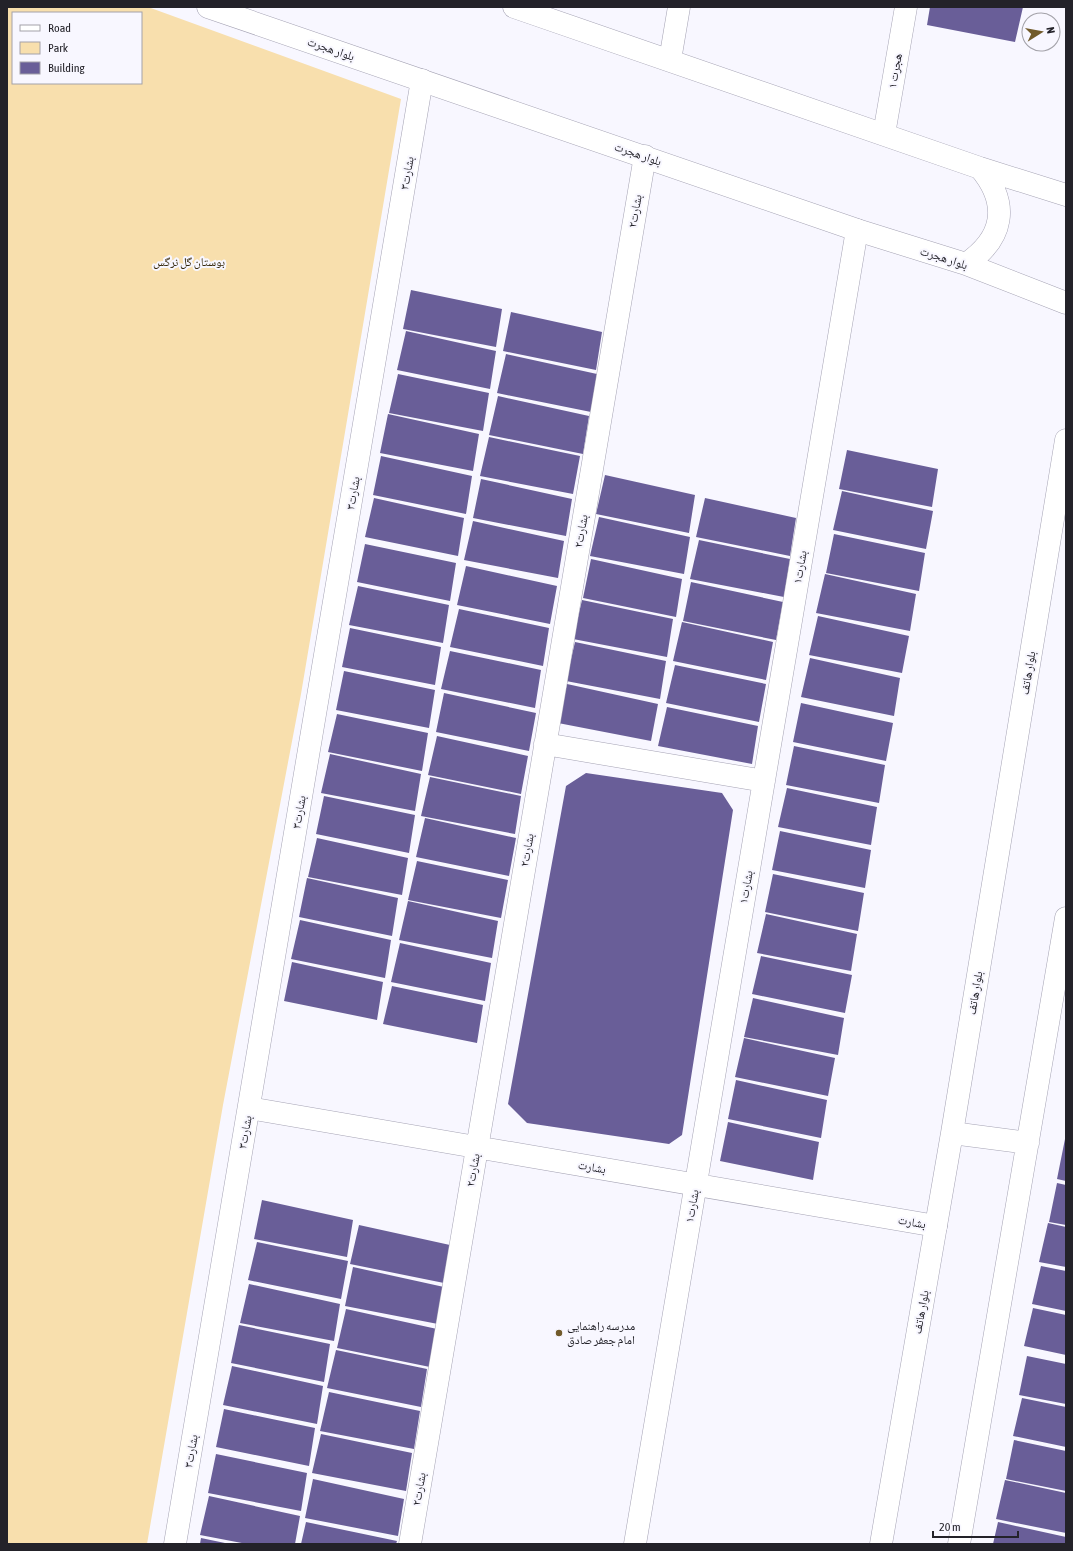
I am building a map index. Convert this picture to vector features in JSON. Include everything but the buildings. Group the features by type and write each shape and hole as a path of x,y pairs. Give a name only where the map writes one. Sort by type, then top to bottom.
{"street":[{"name":"بلوار هجرت","path":"208,7 857,230 966,264 1066,303"},
{"path":"514,7 980,168 1066,195"},
{"path":"670,60 679,7"},
{"name":"هجرت ۱","path":"884,134 906,7"},
{"name":"بشارت۳","path":"175,1544 422,80"},
{"name":"بشارت۲","path":"410,1544 644,156"},
{"path":"966,264 980,255 987,247 997,228 999,212 997,196 990,180 980,168"},
{"name":"بشارت۱","path":"635,1544 857,230"},
{"name":"بلوار هاتف","path":"881,1544 952,1133 1066,440"},
{"path":"545,744 764,782"},
{"path":"959,1544 1066,918"},
{"name":"بشارت","path":"249,1108 936,1226"},
{"path":"952,1133 1028,1143"}],"green space":[{"name":"بوستان گل نرگس","path":"7,7 148,7 401,99 301,694 223,1105 147,1544 7,1544"}],"place":[{"name":"مدرسه راهنمایی امام جعفر صادق","path":"559,1333"}]}
